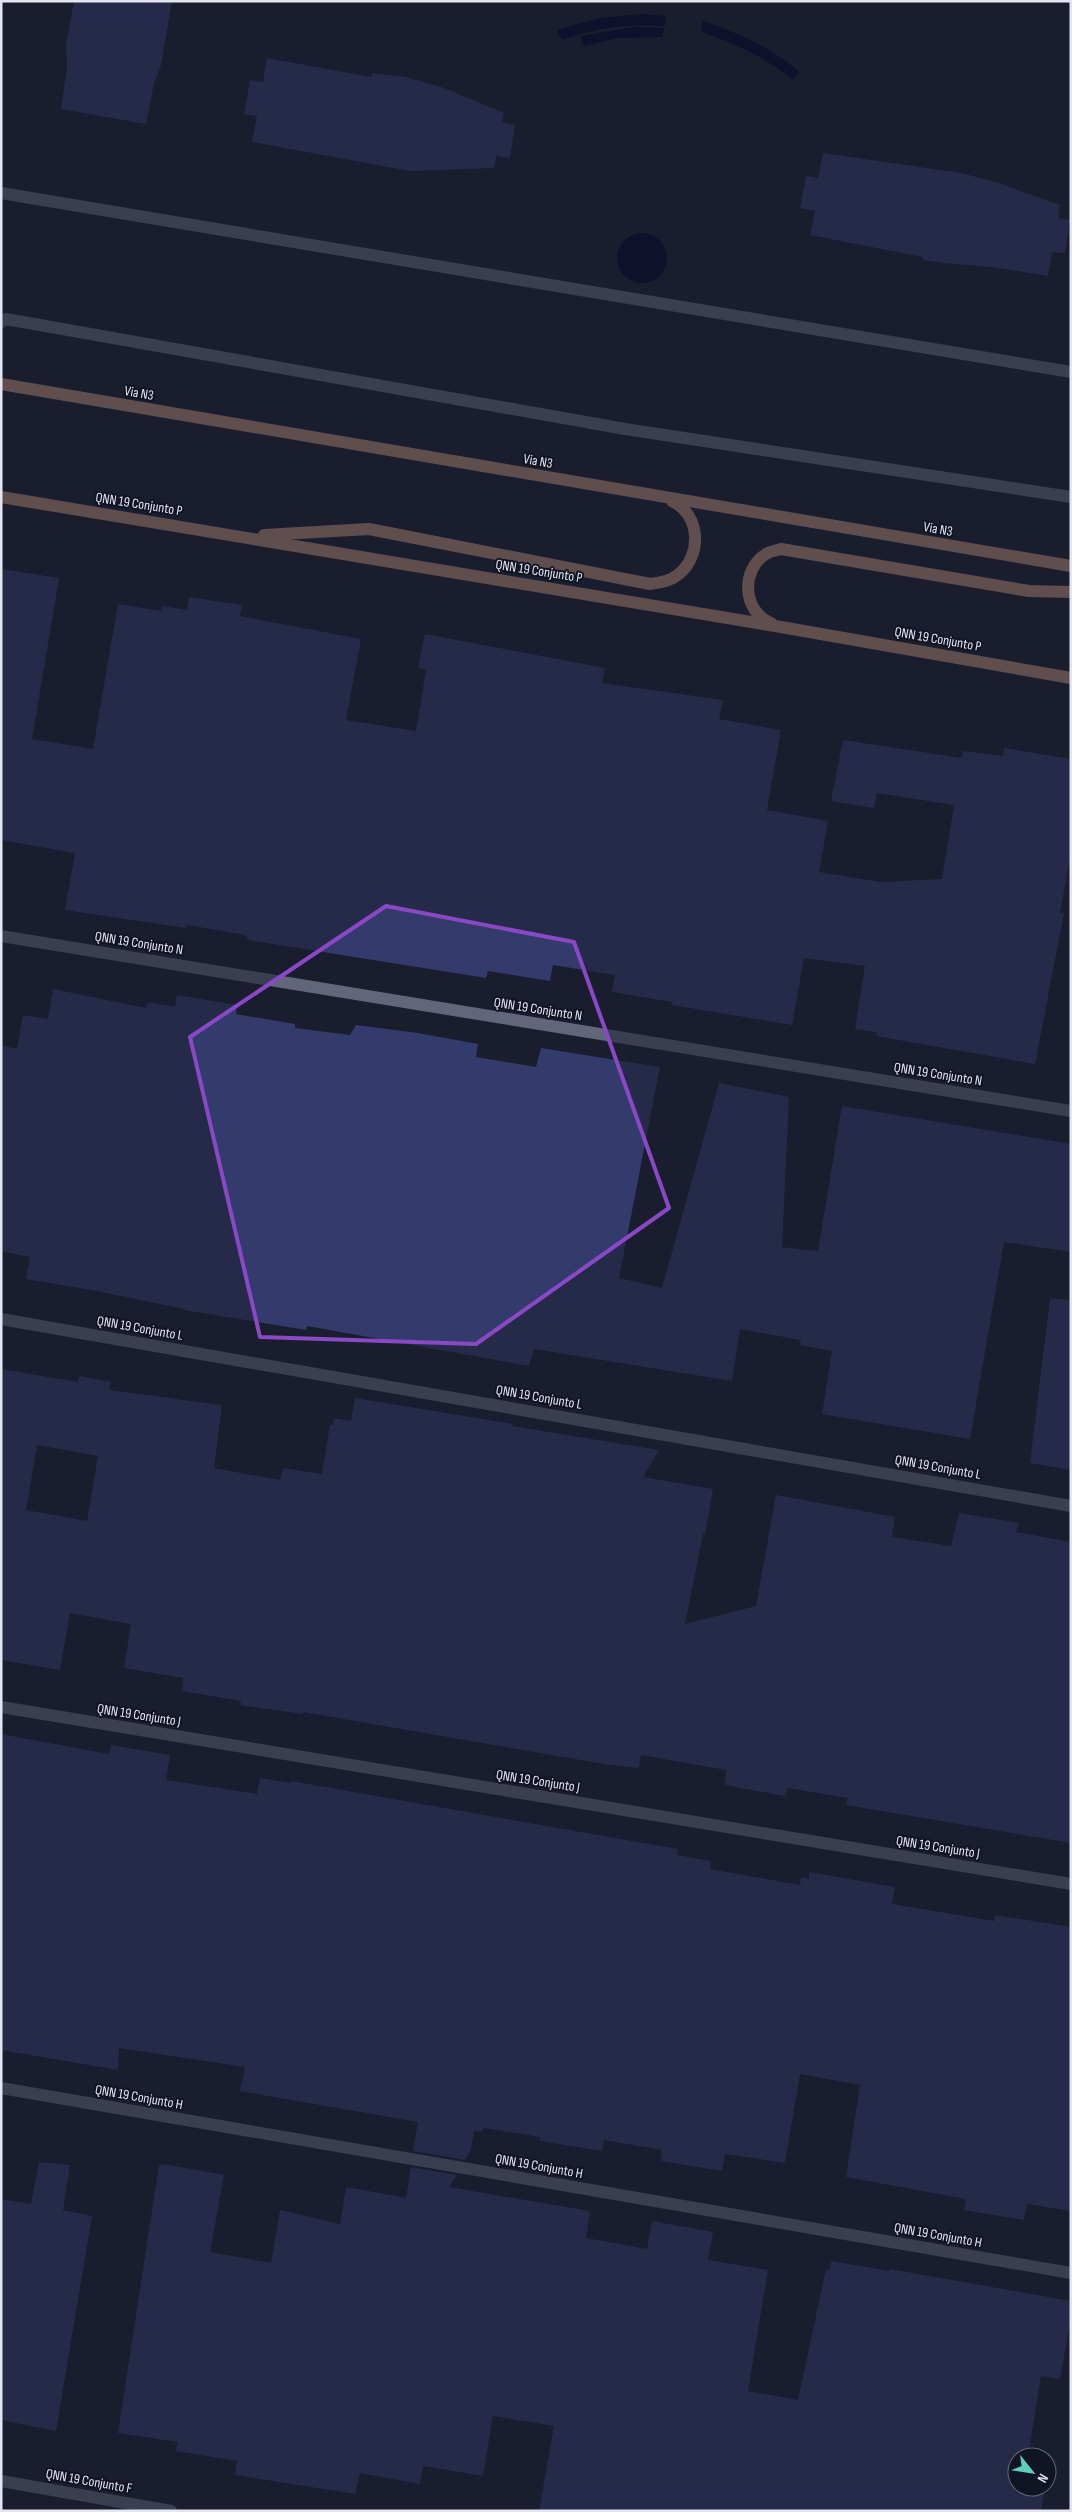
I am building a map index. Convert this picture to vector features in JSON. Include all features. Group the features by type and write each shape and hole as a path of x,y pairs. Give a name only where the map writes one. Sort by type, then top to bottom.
{"main road":[{"name":"Via N3","path":"1,384 1071,566"},
{"name":"QNN 19 Conjunto P","path":"1,497 781,627 1071,678"},
{"path":"239,536 370,529 650,584 664,582 678,576 688,565 695,551 696,538 686,512 677,503 664,498"},
{"path":"781,627 768,622 758,614 751,603 747,590 749,576 756,563 767,553 781,549 1029,591 1071,592"}],"street":[{"path":"1,193 1071,372"},
{"path":"1,322 6,319 626,429 1071,497"},
{"name":"QNN 19 Conjunto N","path":"1,936 1071,1111"},
{"name":"QNN 19 Conjunto L","path":"1,1319 1071,1506"},
{"name":"QNN 19 Conjunto J","path":"1,1707 1071,1884"},
{"name":"QNN 19 Conjunto H","path":"1,2088 1071,2273"},
{"name":"QNN 19 Conjunto F","path":"1,2481 171,2511"}],"highlighted area":[{"path":"386,906 574,942 669,1208 476,1344 260,1337 190,1037"}],"water":[{"path":"642,14 666,16 665,26 612,27 562,40 557,30 600,18"},
{"path":"703,21 766,48 799,72 793,80 772,64 749,52 701,32"},
{"path":"633,27 664,28 662,37 617,38 584,46 580,36"},
{"path":"642,233 656,237 663,244 667,258 663,272 656,279 642,283 628,279 621,272 617,258 621,244 628,237"}],"building":[{"path":"74,1 172,1 161,65 154,83 146,124 61,109 67,67 66,45"},
{"path":"267,58 371,77 372,73 406,77 444,88 504,113 502,122 515,125 510,158 496,156 494,168 410,171 252,142 257,116 244,114 250,80 263,82"},
{"path":"823,153 961,173 999,183 1060,205 1058,218 1070,220 1065,253 1052,252 1048,276 992,267 923,260 923,257 810,235 815,211 800,208 806,176 818,178"},
{"path":"1,569 59,578 32,739 93,749 118,604 161,611 162,606 187,610 189,597 242,605 240,616 361,639 346,720 416,731 426,670 418,668 425,634 605,668 602,683 723,700 719,719 781,730 767,810 828,821 819,872 880,882 942,879 954,805 877,793 874,808 831,801 843,740 962,758 963,751 1003,756 1004,748 1071,759 1071,852 1060,913 1064,913 1035,1064 876,1036 877,1032 855,1029 865,966 804,958 792,1025 672,1005 672,1002 612,992 615,975 553,965 550,981 488,971 486,978 248,940 246,935 187,925 186,928 65,910 75,853 1,840"},
{"path":"53,989 146,1008 148,1002 175,1007 177,995 237,1005 236,1014 295,1024 295,1028 350,1035 356,1025 418,1033 478,1044 476,1057 536,1067 541,1048 660,1067 619,1278 662,1288 719,1083 789,1097 782,1247 818,1251 842,1106 1071,1144 1071,1252 1004,1242 970,1439 822,1414 832,1351 800,1345 801,1340 740,1329 732,1381 534,1349 529,1366 307,1326 306,1330 184,1310 97,1291 26,1279 30,1257 1,1251 1,1045 17,1049 23,1015 48,1019"},
{"path":"1050,1298 1071,1300 1071,1470 1030,1463"},
{"path":"1,1369 78,1382 79,1376 111,1382 109,1390 222,1405 214,1468 280,1480 283,1468 322,1474 330,1425 333,1425 334,1418 351,1421 355,1398 513,1424 512,1426 659,1450 643,1477 713,1489 705,1535 703,1534 685,1624 756,1606 776,1495 895,1517 892,1537 951,1546 959,1513 1019,1523 1016,1532 1071,1542 1071,1843 846,1805 848,1798 788,1788 785,1796 725,1785 726,1770 641,1755 639,1768 604,1764 303,1712 303,1714 240,1705 241,1701 182,1691 183,1678 124,1668 131,1624 70,1613 60,1670 1,1660","holes":["37,1445 98,1456 87,1521 26,1510"]},
{"path":"1,1734 109,1754 111,1745 170,1755 166,1780 257,1794 260,1778 291,1783 291,1781 678,1849 677,1855 711,1861 710,1869 800,1885 801,1877 809,1879 809,1872 895,1887 892,1904 994,1921 995,1915 1071,1927 1071,2211 1027,2204 1024,2220 964,2210 966,2199 846,2177 860,2085 800,2074 785,2163 725,2154 722,2171 661,2161 662,2150 604,2140 602,2151 540,2141 540,2137 484,2128 481,2132 474,2131 471,2150 465,2160 413,2151 418,2122 240,2091 245,2067 119,2048 118,2070 1,2050"},
{"path":"39,2162 70,2165 63,2210 92,2216 56,2431 1,2420 1,2199 31,2204"},
{"path":"164,2164 224,2175 210,2252 271,2263 280,2210 340,2224 346,2187 406,2198 411,2167 457,2175 449,2187 590,2211 586,2238 647,2249 652,2221 713,2232 708,2260 768,2270 748,2391 798,2400 826,2269 829,2270 831,2261 890,2271 890,2269 1071,2301 1071,2318 1060,2379 1041,2376 1029,2447 1007,2447 1007,2497 1043,2497 1041,2511 539,2511 554,2426 493,2416 483,2476 423,2466 420,2484 360,2473 355,2494 235,2475 237,2461 176,2451 178,2442 118,2433 159,2165"}]}
